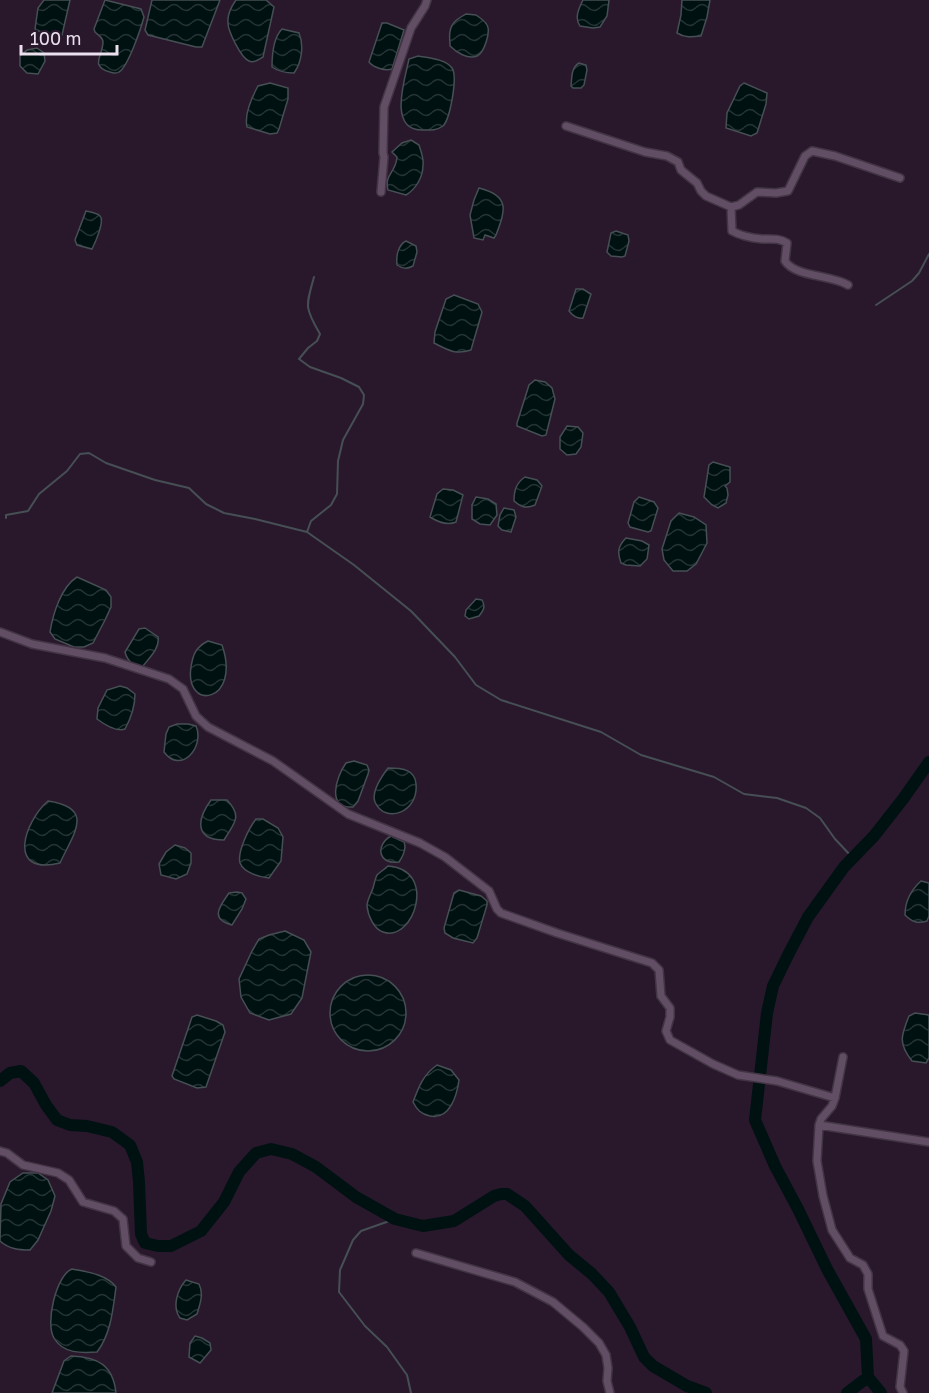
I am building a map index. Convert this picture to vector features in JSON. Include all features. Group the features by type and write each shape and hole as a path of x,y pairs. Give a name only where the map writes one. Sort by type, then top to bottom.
{"street":[{"path":"381,192 384,106 411,28 427,0"},
{"path":"566,126 645,152 667,156 678,162 681,170 697,183 706,196 731,207 739,205 757,192 788,191 805,156 812,151 844,158 900,178"},
{"path":"731,207 732,231 751,238 778,238 785,241 788,246 785,261 791,268 848,285"},
{"path":"0,632 32,644 105,658 169,679 183,689 196,716 208,727 273,761 348,814 420,843 446,857 489,891 501,913 652,963 658,970 661,996 670,1008 666,1031 670,1040 738,1075 777,1081 835,1098"},
{"path":"843,1057 835,1098 819,1125 817,1161 823,1196 832,1230 850,1258 863,1266 868,1274 868,1289 884,1336 900,1345 904,1351 900,1387 903,1393"},
{"path":"819,1125 929,1142"},
{"path":"0,1151 7,1153 22,1165 58,1173 69,1180 83,1202 114,1211 123,1219 126,1246 138,1258 152,1262"},
{"path":"416,1253 515,1282 552,1302 583,1327 606,1355 610,1393"}],"water":[{"path":"44,0 70,0 62,35 48,34 35,29 38,8"},
{"path":"105,0 141,9 144,17 123,69 116,73 104,70 99,64 103,40 94,29"},
{"path":"152,0 220,0 202,47 148,35 145,30"},
{"path":"236,0 266,0 274,7 263,57 256,61 251,62 246,59 230,32 228,17"},
{"path":"583,0 609,0 607,16 600,27 580,26 578,23 577,16"},
{"path":"682,0 710,0 701,36 692,37 677,33"},
{"path":"466,14 476,15 485,22 488,28 484,47 480,54 474,57 462,55 450,46 452,26"},
{"path":"382,23 404,30 392,69 389,70 369,62"},
{"path":"282,29 299,33 301,38 300,59 294,73 283,72 272,67 275,42"},
{"path":"37,48 44,53 45,61 38,74 27,73 20,66 20,56 27,50"},
{"path":"418,56 446,63 454,73 454,88 446,122 435,129 421,130 411,127 405,121 402,112 402,90 409,59"},
{"path":"579,63 586,65 584,85 581,88 573,88 571,86 572,73"},
{"path":"270,83 288,88 288,99 277,133 270,134 247,127 246,122 249,106 258,86"},
{"path":"744,83 767,93 757,133 751,136 726,128 727,113 740,86"},
{"path":"411,140 419,145 423,158 423,169 418,182 406,195 388,190 387,185 397,157 392,152 402,143"},
{"path":"479,188 496,195 503,206 502,219 494,238 485,235 483,240 474,238 470,215"},
{"path":"86,211 97,214 101,219 99,232 92,249 77,245 75,240"},
{"path":"616,231 628,235 629,241 625,256 622,257 611,256 607,252 611,233"},
{"path":"406,241 416,246 417,252 413,266 409,268 397,265 399,248"},
{"path":"576,289 583,289 591,294 583,318 575,317 569,311"},
{"path":"454,295 478,304 482,312 471,350 456,352 434,343 435,332 446,299"},
{"path":"535,380 545,382 552,388 555,399 546,435 542,436 517,426 529,385"},
{"path":"567,426 578,427 583,433 581,447 576,454 567,455 560,449 560,437"},
{"path":"713,462 730,467 730,482 725,486 728,495 726,503 718,508 704,497 709,465"},
{"path":"525,477 537,480 542,486 535,505 529,507 521,506 514,501 516,488"},
{"path":"443,489 453,490 463,495 456,522 449,524 430,517 437,494"},
{"path":"476,497 488,499 496,504 497,515 490,525 480,524 472,519 472,505"},
{"path":"639,497 654,502 658,508 651,531 648,532 630,527 628,523 634,502"},
{"path":"504,508 514,510 516,517 511,532 502,530 498,526"},
{"path":"679,513 694,517 706,525 707,543 696,564 687,571 673,571 664,560 662,549 671,521"},
{"path":"626,538 649,545 647,559 640,566 621,563 619,549"},
{"path":"77,577 106,590 111,597 111,607 93,643 84,647 74,647 55,639 50,632 62,594 71,581"},
{"path":"476,599 482,600 484,609 479,616 469,619 465,616 466,610"},
{"path":"145,628 158,637 158,641 154,652 143,666 137,666 127,658 125,652 139,629"},
{"path":"208,641 222,645 226,664 225,679 219,689 211,695 203,695 196,691 191,681 191,667 196,651"},
{"path":"120,686 135,694 131,716 125,729 118,730 97,719 98,708 107,690"},
{"path":"177,724 196,726 198,734 190,756 177,761 164,752 169,727"},
{"path":"354,761 367,765 369,770 358,801 353,807 339,803 336,791 339,776 346,763"},
{"path":"388,768 410,772 416,784 416,794 412,802 407,808 393,814 380,809 374,798 378,784"},
{"path":"211,800 227,800 235,811 234,824 224,840 207,836 201,827 203,814"},
{"path":"48,801 63,804 72,810 77,824 60,863 43,865 32,862 26,855 25,845 32,821"},
{"path":"256,819 263,819 278,828 283,837 281,861 269,878 249,872 240,863 242,847"},
{"path":"391,836 404,842 405,845 399,862 387,860 381,854 383,844"},
{"path":"175,845 191,853 191,863 187,874 176,879 161,875 159,864 166,852"},
{"path":"388,866 403,870 413,879 417,891 416,904 411,917 404,927 394,932 383,932 377,928 370,918 367,906 377,875"},
{"path":"921,881 929,883 929,916 927,921 918,922 905,915 905,910 909,896"},
{"path":"459,890 481,896 487,901 477,938 473,943 453,938 445,933 444,928 454,893"},
{"path":"229,893 242,893 246,899 232,925 221,919 218,912"},
{"path":"285,931 304,940 311,952 302,998 291,1014 269,1020 250,1013 241,997 239,979 259,939"},
{"path":"368,975 383,978 395,986 403,998 406,1013 403,1028 395,1040 383,1048 368,1051 353,1048 341,1040 333,1028 330,1013 333,998 341,986 353,978"},
{"path":"915,1013 929,1015 929,1058 926,1063 912,1061 904,1049 902,1039 906,1023 909,1016"},
{"path":"197,1015 223,1025 225,1032 206,1087 197,1088 174,1079 172,1076 192,1017"},
{"path":"437,1065 451,1070 459,1080 454,1099 447,1110 443,1114 430,1116 420,1111 413,1102 422,1081"},
{"path":"23,1173 38,1173 48,1180 55,1196 38,1240 30,1250 7,1246 0,1241 1,1204 10,1182"},
{"path":"72,1269 102,1276 116,1287 108,1329 97,1352 68,1350 54,1338 51,1322 54,1300 61,1280"},
{"path":"186,1280 199,1284 201,1295 197,1314 187,1320 180,1318 176,1309 178,1294"},
{"path":"195,1336 210,1343 211,1350 200,1363 189,1357 190,1343"},
{"path":"71,1356 89,1358 103,1364 112,1376 116,1393 52,1393 64,1361"}],"waterway":[{"path":"876,305 912,281 929,254"},
{"path":"307,532 311,521 331,505 337,494 338,461 343,440 363,404 364,395 359,387 310,367 299,359 317,341 320,334 311,318 308,306 314,277"},
{"path":"6,518 6,515 28,511 39,494 67,471 80,454 89,453 106,463 155,480 189,488 206,504 224,513 307,532 354,565 411,611 455,657 476,685 501,700 601,732 641,755 714,777 744,794 777,798 806,808 820,818 852,857"},
{"path":"881,1393 868,1377 866,1339 827,1269 775,1166 755,1120 767,1013 773,986 788,955 808,917 844,867 874,836 929,762"},
{"path":"0,1081 10,1073 21,1071 34,1083 57,1120 70,1125 87,1126 112,1132 130,1145 137,1162 141,1234 145,1243 158,1246 171,1246 201,1231 224,1202 239,1172 256,1153 271,1149 292,1154 316,1167 356,1197 395,1219 423,1226 454,1221 494,1196 507,1194 525,1206 569,1255 609,1292 630,1327 644,1357 653,1366 687,1386 706,1393"},
{"path":"395,1219 361,1231 353,1240 340,1270 339,1292 365,1326 387,1347 407,1375 411,1393"},
{"path":"847,1393 868,1377"}]}
